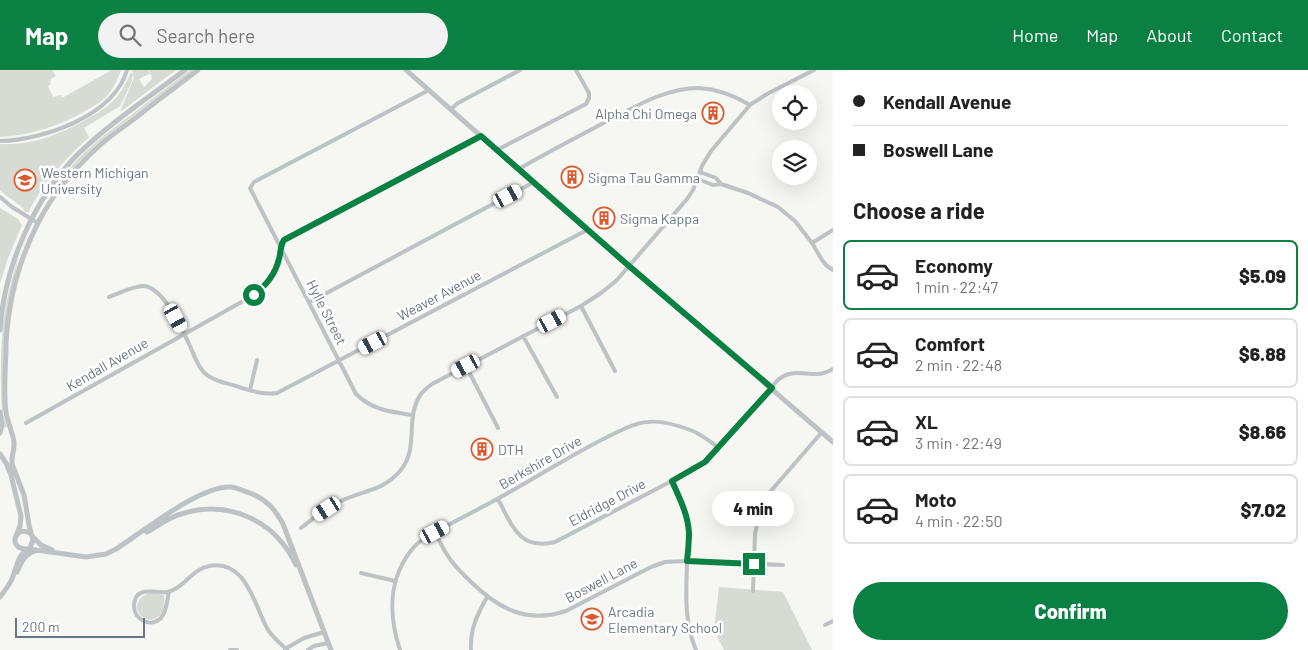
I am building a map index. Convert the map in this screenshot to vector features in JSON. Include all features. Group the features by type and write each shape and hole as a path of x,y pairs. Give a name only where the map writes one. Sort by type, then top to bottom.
{"street":[{"path":"0,141 44,135 82,118 102,106 110,98 123,80 127,70"},
{"path":"0,330 2,310 13,264 32,219 50,190 77,156 112,125 185,70"},
{"path":"11,580 19,557 33,543 24,495 12,464 13,440 8,422 5,398 6,342 9,316 13,291 20,268 38,223 67,180 100,145 198,70"},
{"path":"406,70 587,230 833,442"},
{"path":"451,109 458,103 520,70"},
{"path":"497,150 586,104 589,93 576,70"},
{"path":"301,528 340,502 383,486 400,471 409,457 412,445 413,415 416,403 423,391 432,384 581,306 609,287 685,202 691,194 711,151 750,105 814,70"},
{"path":"519,169 644,103 669,93 690,89 711,90 728,94 750,105"},
{"name":"Hylle Street","path":"413,415 386,412 366,402 356,394 250,186 254,182 429,90"},
{"path":"280,246 286,239 481,136"},
{"path":"700,172 716,178 721,184"},
{"path":"698,179 748,193 787,214 812,243 822,260 833,270"},
{"path":"310,302 534,182"},
{"path":"0,197 38,223"},
{"name":"Weaver Avenue","path":"109,297 138,287 156,290 163,297 184,333 196,361 207,375 218,381 266,394 281,392 587,230"},
{"path":"812,243 833,230"},
{"name":"Kendall Avenue","path":"26,423 254,295 267,284 275,272 280,258 280,246"},
{"path":"581,306 615,371"},
{"path":"523,336 557,397"},
{"path":"250,390 257,360"},
{"path":"466,366 498,428"},
{"name":"Eldridge Drive","path":"498,499 512,525 520,535 530,542 542,545 555,542 705,462 779,379 786,374 797,372 820,374 833,369"},
{"path":"0,412 2,425 0,435 8,435 13,440"},
{"name":"Berkshire Drive","path":"395,581 411,550 424,538 628,427 650,421 680,427 692,431 718,447"},
{"path":"753,591 756,526 766,498 822,432"},
{"path":"13,449 9,453 0,454 11,475 21,516 15,538 16,544 20,549 91,557 106,554 179,514 204,509 230,511 257,521 280,540 290,553 308,590"},
{"path":"672,481 688,525 686,611 690,634 696,650"},
{"path":"116,549 201,494 230,487 260,497 272,506 283,524 331,650"},
{"path":"16,536 18,533 27,531 41,545 60,553"},
{"name":"Boswell Lane","path":"435,532 448,558 487,597 517,613 536,616 556,615 566,611 665,562 687,561 783,565"},
{"path":"0,597 26,555 38,550"},
{"path":"168,592 165,612 161,618 152,622 144,622 138,617 134,610 134,601 144,591 168,592 182,584 198,570 210,566 225,566 238,574 246,583 268,630 286,650 304,638 324,632"},
{"path":"361,573 395,581 392,622 400,650"},
{"path":"471,650 470,640 473,625 487,597"},
{"path":"825,625 833,620"},
{"path":"308,650 314,646 328,643"},
{"path":"230,650 237,650"}],"shaded area":[{"path":"0,70 52,70 56,76 51,79 48,86 53,97 61,95 62,98 110,70 121,70 115,84 106,97 77,116 34,132 0,137"},
{"path":"132,70 148,70 152,76 149,70 176,70 120,112 134,78","holes":["149,74 152,76 152,79 144,87 139,79"]},
{"path":"190,70 194,70 96,145 54,192 70,168 90,148"},
{"path":"131,72 133,75 131,84 120,106 84,128 89,137 55,172 40,192 29,212 25,212 23,208 0,190 0,144 34,141 67,130 104,109 113,101 123,88"},
{"path":"0,208 18,219 22,225 8,258 0,284"},
{"path":"19,258 7,314 3,413 7,427 4,428 1,398 3,323 10,285"},
{"path":"719,587 783,592 812,650 724,650 714,630"},
{"path":"151,593 164,595 164,604 161,614 150,620 140,615 137,606 141,598"}],"place":[{"name":"Alpha Chi Omega","path":"713,113"},
{"name":"Sigma Tau Gamma","path":"572,177"},
{"name":"Western Michigan University","path":"25,180"},
{"name":"Sigma Kappa","path":"604,218"},
{"name":"DTH","path":"482,449"},
{"name":"Arcadia Elementary School","path":"592,619"}],"route":[{"path":"254,295 272,278 278,264 280,246 284,240 481,136 772,388 711,457 672,481 688,525 687,561 754,564"}]}
